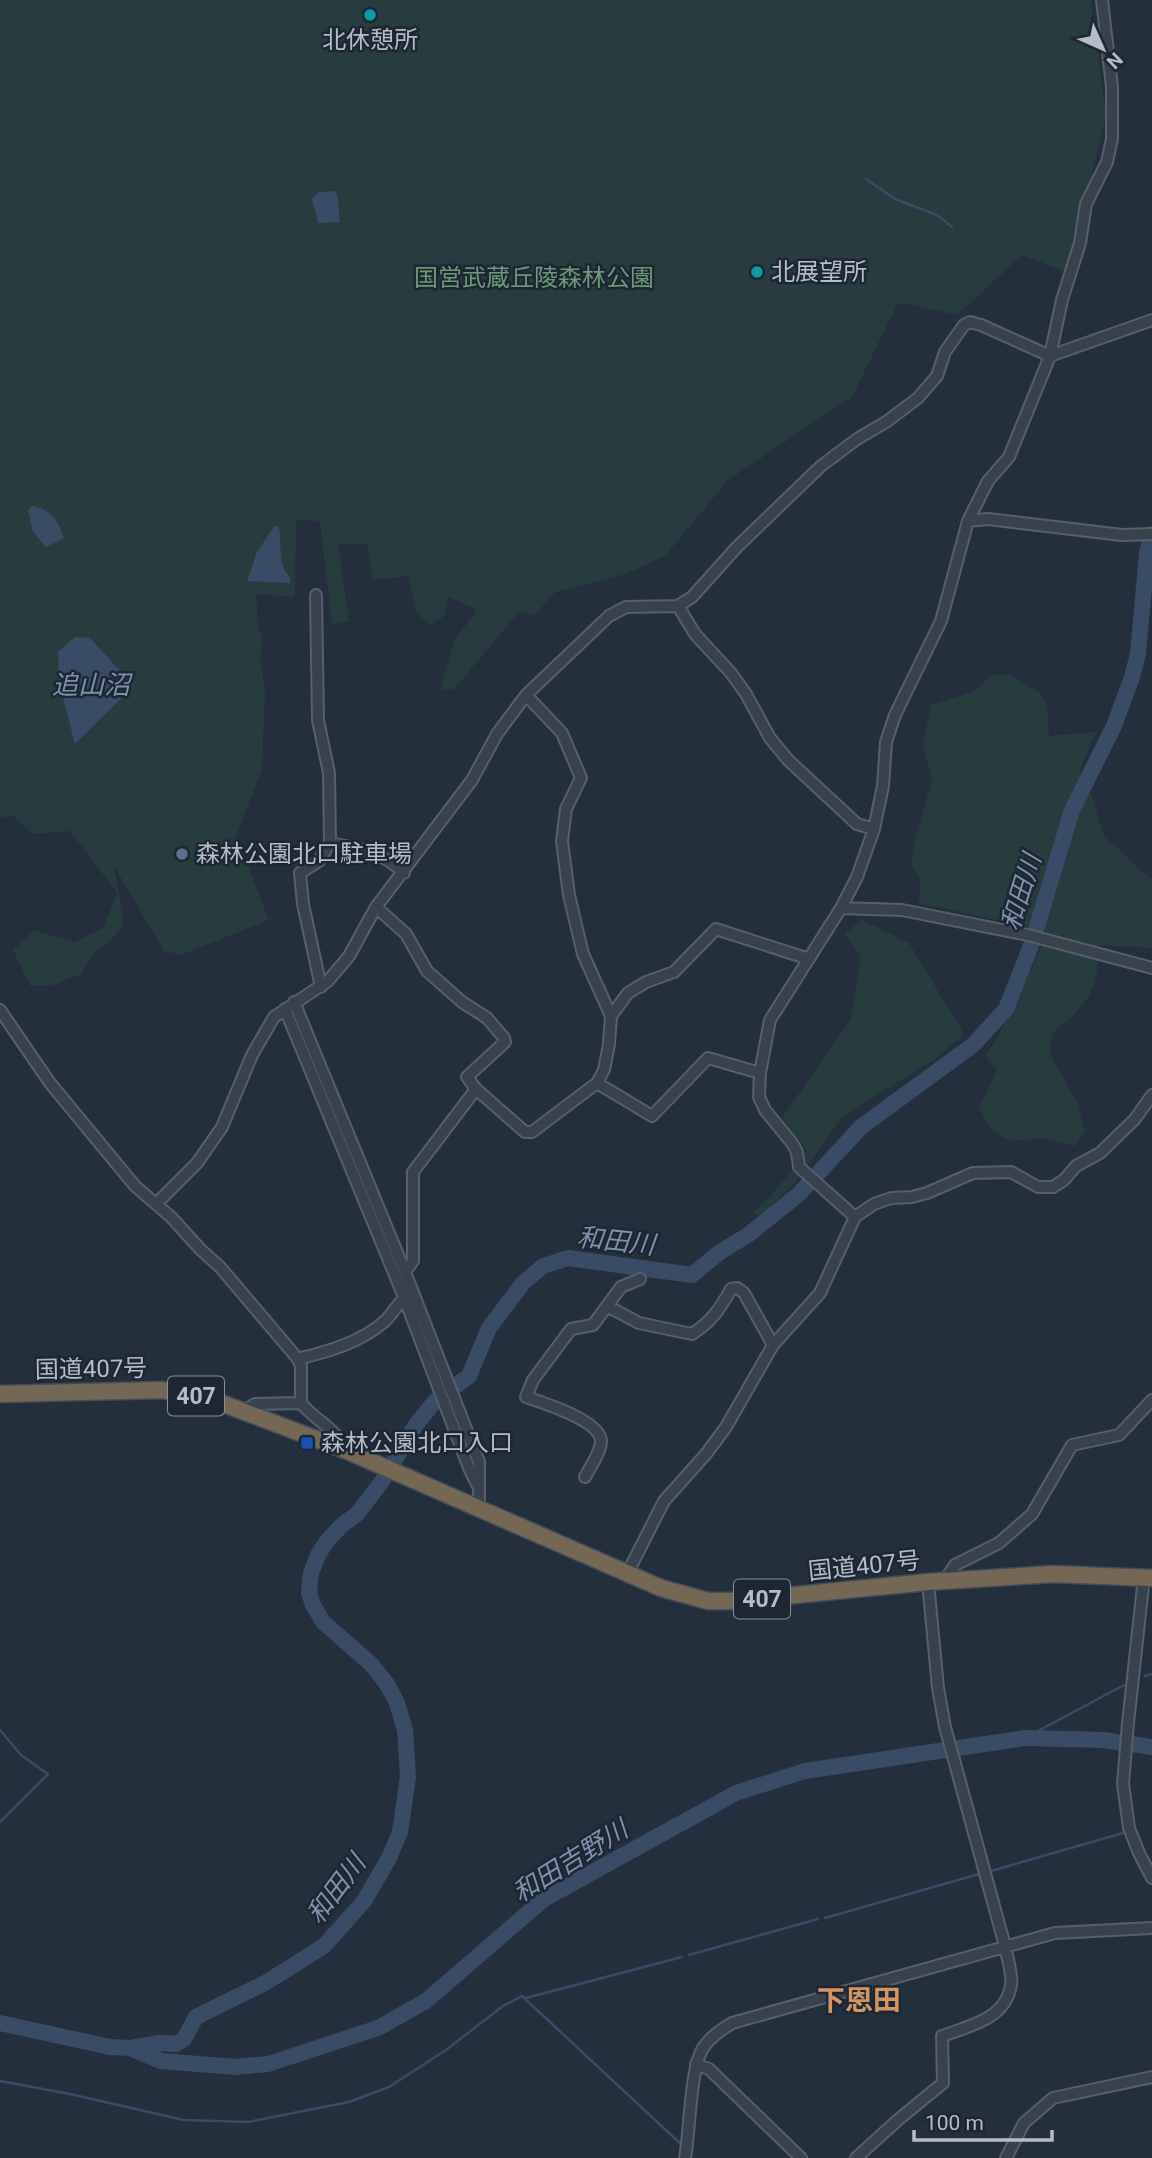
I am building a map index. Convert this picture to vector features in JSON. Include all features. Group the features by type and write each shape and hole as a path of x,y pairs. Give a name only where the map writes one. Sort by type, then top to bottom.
{"highway":[{"name":"国道407号","path":"0,1394 162,1390 216,1401 345,1450 627,1574 678,1594 721,1601 928,1582 1053,1574 1148,1578"}],"street":[{"path":"855,1217 799,1167 797,1152 792,1143 760,1101 760,1073 770,1020 841,908 857,877 874,829 883,786 886,742 895,715 941,621 968,521 988,481 1009,457 1050,356 1062,300 1080,243 1086,204 1107,162 1112,139 1112,87 1102,0"},
{"path":"156,1204 197,1163 222,1127 232,1098 261,1037 274,1017 321,987 349,956 376,907 472,780 497,734 526,695 609,616 625,607 678,606 701,589 737,547 821,466 918,398 937,376 945,352 964,325 970,322 981,325 1050,356 1152,320"},
{"path":"968,521 988,519 1122,535 1152,534"},
{"path":"316,595 318,719 329,774 330,843 319,861 300,873 303,904 321,987"},
{"path":"678,606 695,634 731,673 746,694 769,738 788,760 858,824 874,829"},
{"path":"526,695 562,733 581,778 566,809 562,841 569,895 583,954 611,1016"},
{"path":"330,843 365,850 389,859 404,873"},
{"path":"376,907 406,934 428,971 462,1002 487,1018 504,1038 505,1042 467,1077 476,1089 525,1132 532,1132 597,1083 604,1070 611,1016 628,993 646,982 674,972 716,929 809,959"},
{"path":"841,908 902,910 1028,935 1152,968"},
{"path":"289,1005 405,1272 408,1296 386,1321 359,1338 339,1349 298,1359"},
{"path":"289,1005 479,1462 480,1508"},
{"path":"0,1010 50,1083 135,1186 220,1266 298,1359 301,1366 301,1403 309,1413 336,1433 345,1450"},
{"path":"597,1083 652,1116 708,1058 760,1073"},
{"path":"405,1272 413,1261 413,1172 476,1089"},
{"path":"627,1574 664,1501 726,1427 773,1345 820,1293 855,1217 874,1204 891,1198 927,1194 973,1173 1011,1172 1038,1187 1053,1187 1064,1180 1076,1166 1100,1153 1135,1119 1152,1095"},
{"path":"585,1477 599,1449 599,1434 571,1412 526,1397 533,1380 571,1329 593,1325 621,1287 640,1279"},
{"path":"607,1307 639,1323 692,1334 718,1313 731,1289 737,1288 744,1293 773,1345"},
{"path":"948,1582 948,1574 955,1565 999,1543 1032,1514 1072,1445 1119,1435 1152,1400"},
{"path":"244,1411 255,1404 301,1403"},
{"path":"1148,1578 1128,1723 1124,1803 1129,1828 1152,1878"},
{"path":"856,2158 943,2083 943,2036 988,2020 1007,1997 1012,1983 1005,1947 945,1729 938,1688 928,1582"},
{"path":"685,2158 696,2064 704,2046 716,2034 742,2019 1066,1931 1152,1928"},
{"path":"696,2064 709,2070 801,2158"},
{"path":"1006,2158 1024,2123 1053,2098 1152,2077"}],"green space":[{"name":"国営武蔵丘陵森林公園","path":"0,0 1091,0 1106,117 1067,272 1022,255 957,315 902,303 897,305 852,397 728,480 666,555 626,574 555,592 535,615 520,611 454,689 440,690 454,641 477,610 448,596 444,616 429,626 416,611 408,576 373,580 367,544 338,545 349,621 332,625 320,521 296,520 295,597 256,594 258,625 263,639 260,656 265,694 262,769 236,836 269,920 181,955 164,951 114,866 124,924 112,939 95,952 81,974 53,985 30,986 13,950 34,930 74,942 103,928 117,893 70,831 33,834 12,815 0,818"},
{"path":"992,675 1010,675 1040,693 1047,707 1049,736 1096,732 1080,770 1093,799 1104,836 1152,880 1152,948 1098,945 1096,976 1088,997 1051,1035 1051,1056 1077,1102 1085,1131 1075,1146 1042,1138 1010,1141 992,1131 979,1108 997,1071 986,1056 1020,995 1047,931 919,903 920,879 911,864 932,780 923,744 931,705 975,691"},
{"path":"862,920 909,943 964,1034 935,1059 843,1116 794,1184 763,1214 752,1214 774,1193 807,1150 782,1118 851,1019 861,956 844,934"}],"water":[{"path":"335,191 340,222 318,223 312,199 319,192"},
{"path":"32,506 53,517 64,538 46,547 33,532 28,510"},
{"path":"275,525 279,528 283,567 290,577 290,583 247,581 257,552"},
{"name":"追山沼","path":"75,637 90,638 134,686 75,744 59,682 58,652"}],"waterway":[{"path":"866,179 895,199 937,215 952,227"},
{"name":"和田川","path":"130,2048 160,2043 176,2044 184,2039 196,2017 265,1983 324,1946 364,1901 389,1858 400,1832 408,1777 405,1730 397,1703 387,1684 371,1664 323,1622 309,1593 311,1573 327,1541 357,1514 383,1480 415,1426 435,1401 469,1376 489,1328 523,1283 543,1266 568,1258 692,1275 799,1194 861,1127 973,1045 1006,1009 1032,943 1072,810 1114,726 1132,677 1138,654 1147,553 1152,534"},
{"path":"1145,1676 1152,1674"},
{"path":"1025,1738 1124,1685"},
{"path":"0,1730 21,1755 48,1774 0,1822"},
{"name":"和田吉野川","path":"0,2023 110,2047 130,2048 161,2061 236,2067 268,2064 378,2028 426,2001 544,1899 736,1793 805,1771 1025,1738 1104,1740 1152,1747"},
{"path":"991,1871 1123,1833"},
{"path":"825,1918 979,1874"},
{"path":"689,1955 818,1919"},
{"path":"526,1998 682,1957"},
{"name":"和田吉野川","path":"0,2081 184,2120 248,2122 349,2102 389,2087 446,2050 503,2006 522,1996 683,2146"}],"place":[{"name":"北休憩所","path":"370,15"},
{"name":"北展望所","path":"757,272"},
{"name":"森林公園北口駐車場","path":"182,854"},
{"name":"森林公園北口入口","path":"307,1443"}],"district":[{"name":"下恩田","path":"859,2000"}]}
